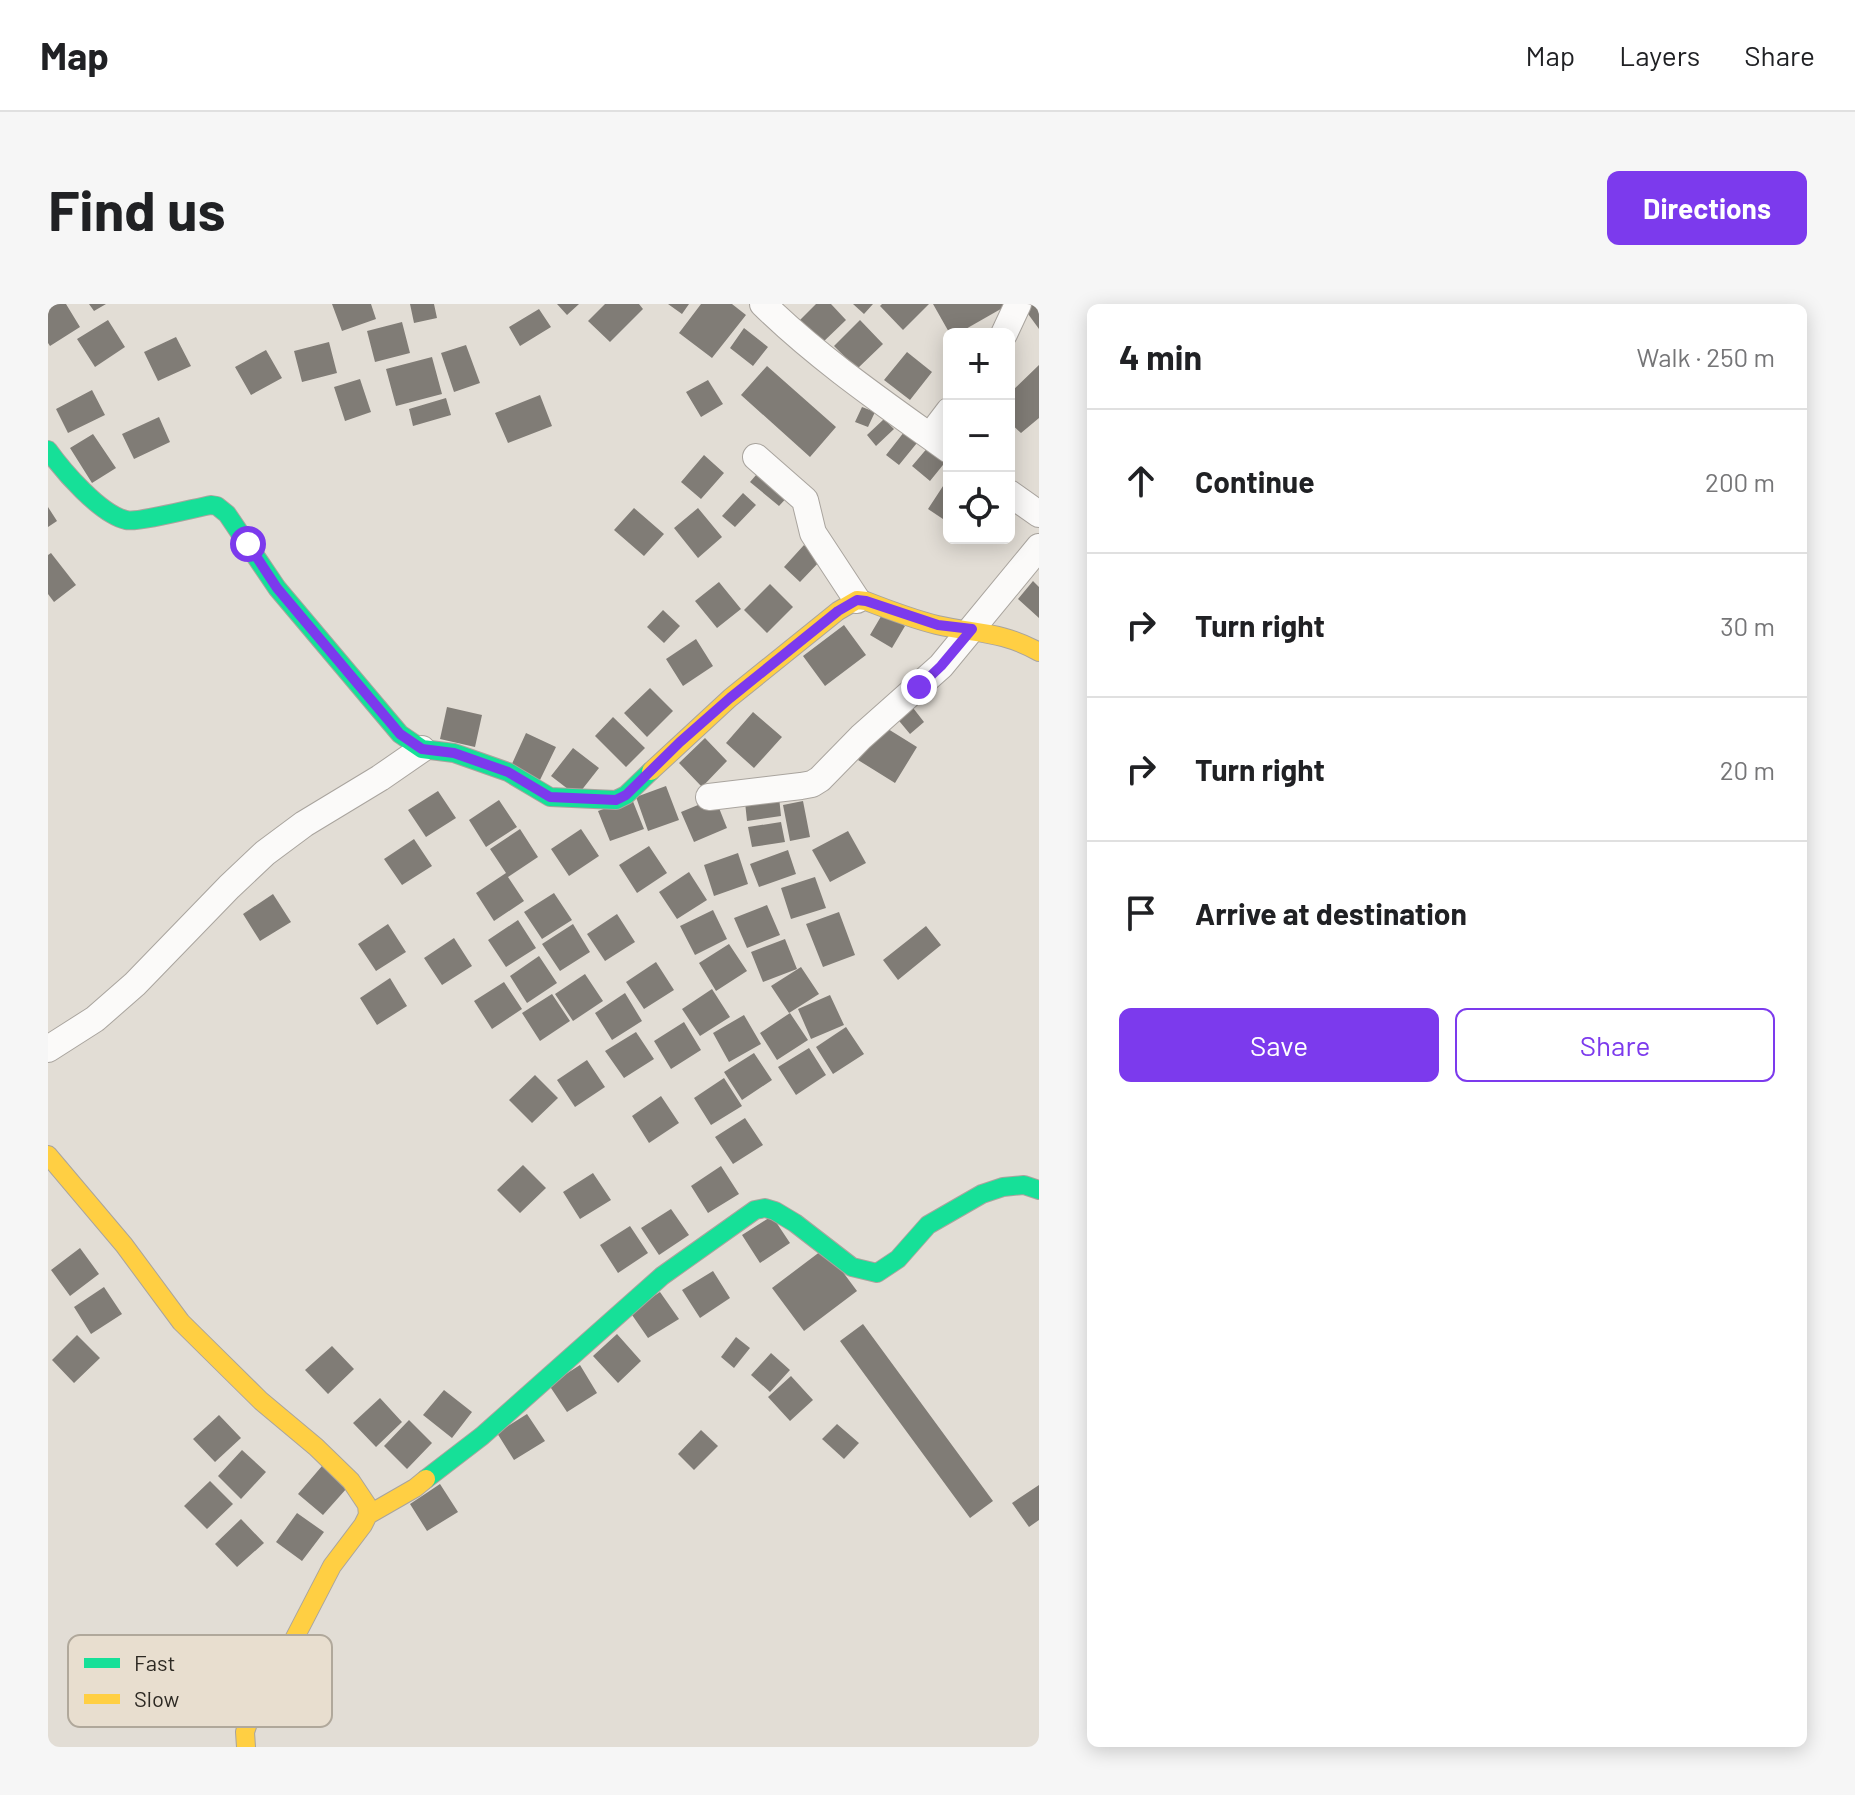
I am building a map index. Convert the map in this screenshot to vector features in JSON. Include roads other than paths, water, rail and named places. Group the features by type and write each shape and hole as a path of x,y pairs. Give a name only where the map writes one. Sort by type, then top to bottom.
{"street":[{"path":"763,304 796,337 940,443"},
{"path":"1007,328 1018,304"},
{"path":"48,450 83,491 118,518 128,521 217,506 227,514 277,588 400,734 422,749 454,753 508,772 550,797 616,800 626,795 730,698 838,611 857,600 938,625 978,622 1039,652"},
{"path":"756,457 805,500 813,533 857,600"},
{"path":"709,797 801,786 820,779 861,737 941,666 1039,547"},
{"path":"48,1049 95,1019 135,984 265,853 304,824 422,749"},
{"path":"48,1155 124,1245 181,1322 261,1401 351,1481 367,1505 368,1515 363,1525 332,1566 296,1635"},
{"path":"368,1515 427,1480 482,1436 662,1276 755,1210 765,1208 775,1211 852,1267 877,1273 898,1259 928,1225 982,1194 1003,1187 1024,1185 1039,1190"},
{"path":"246,1747 247,1727"}]}
